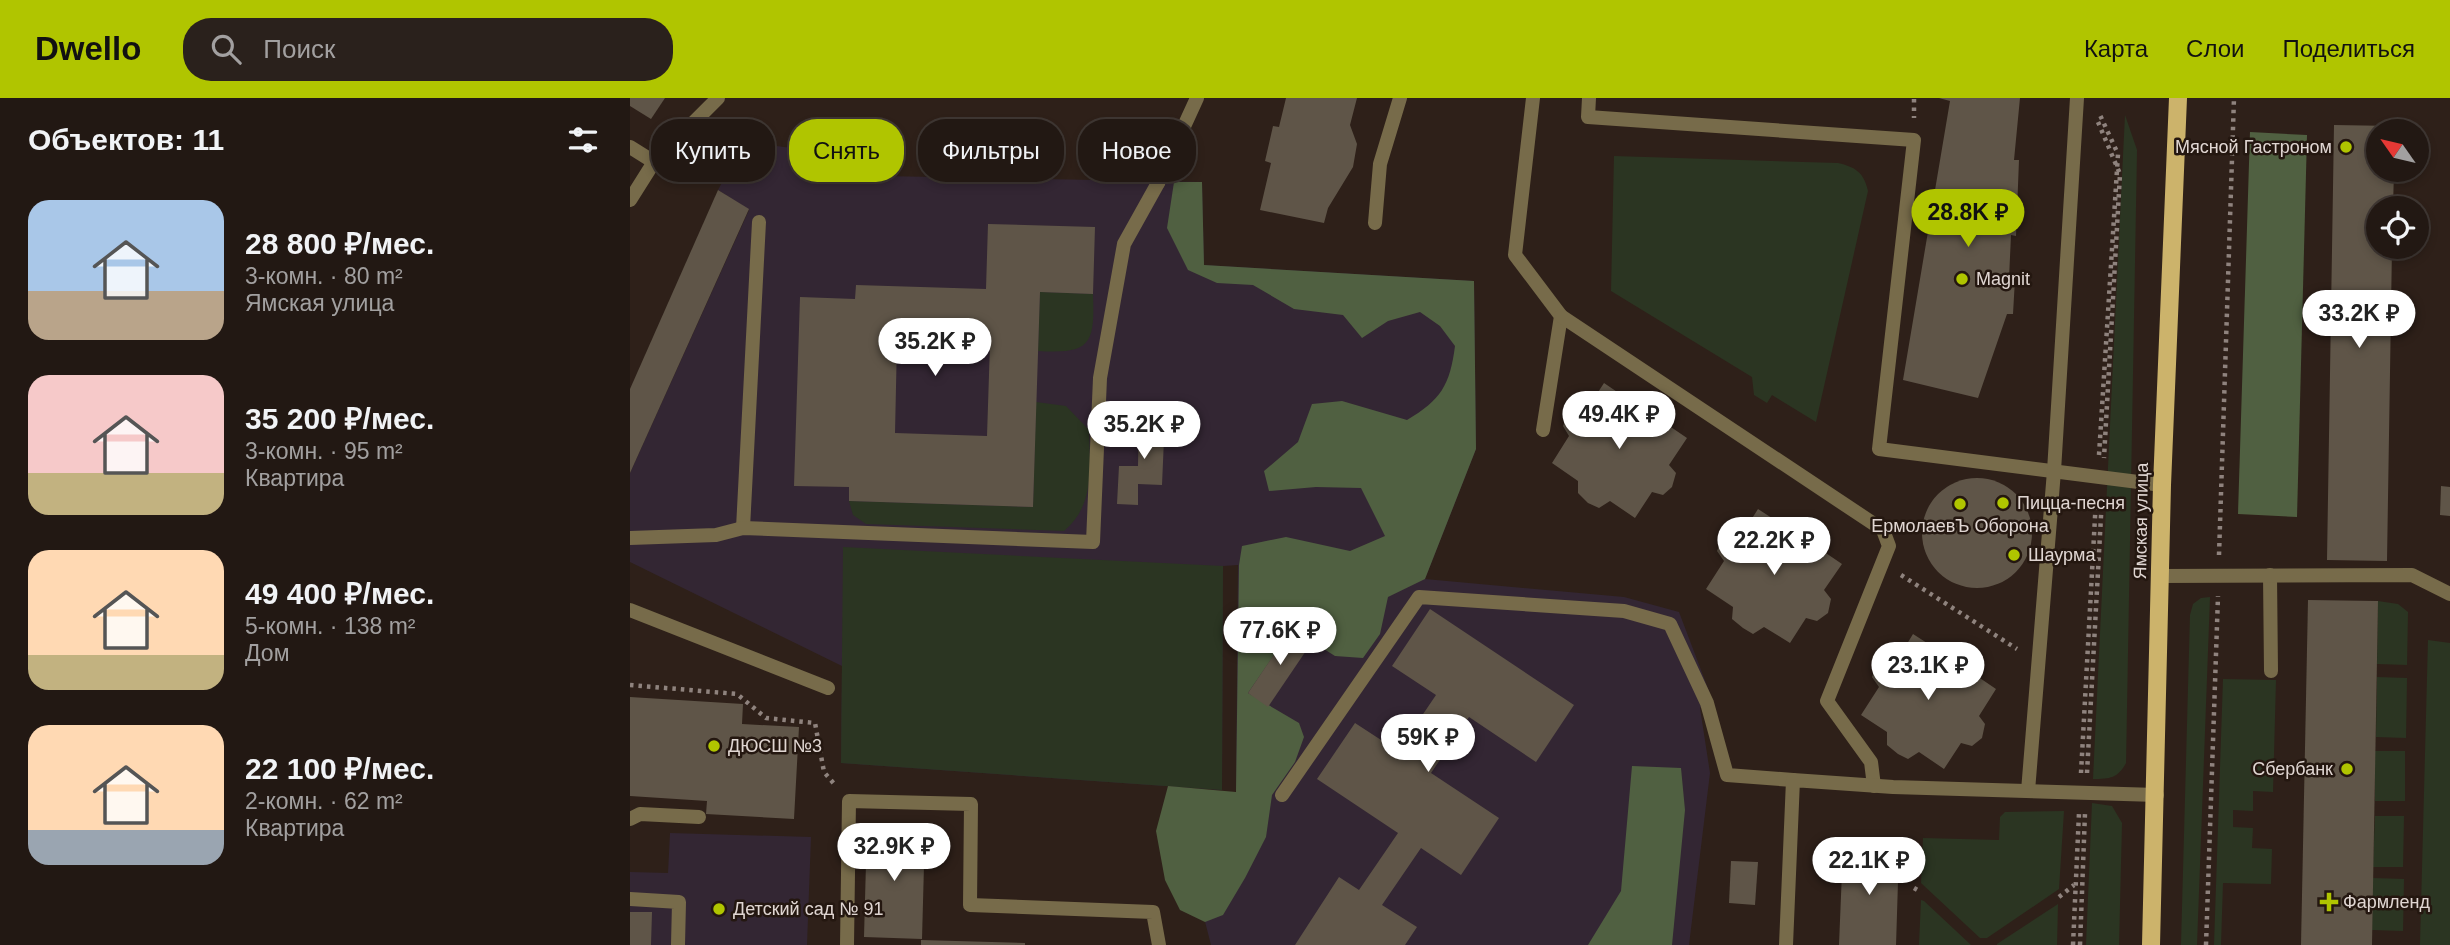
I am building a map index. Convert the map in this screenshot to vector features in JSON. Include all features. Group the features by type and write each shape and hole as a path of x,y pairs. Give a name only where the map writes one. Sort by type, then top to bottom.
{"main road":[{"name":"Ямская улица","path":"2151,945 2157,795 2162,485 2178,98"}],"street":[{"path":"697,119 718,98"},
{"path":"630,538 716,535 743,528 1093,542 1100,378 1124,244 1158,183 1197,98"},
{"path":"1376,223 1380,164 1400,98"},
{"path":"1533,98 1515,255 1561,316 1883,530 1889,546 1827,701 1871,762 1874,786"},
{"path":"1589,98 1588,117 1914,140 1880,449 2162,485"},
{"path":"2028,791 2054,471 2077,98"},
{"path":"630,147 651,160"},
{"path":"630,200 651,167"},
{"path":"743,528 759,222"},
{"path":"1543,430 1561,316"},
{"path":"2270,575 2271,671"},
{"path":"2161,576 2412,575 2450,594"},
{"path":"1282,794 1419,597 1624,611 1670,624 1707,703 1727,775 1874,786 2157,795"},
{"path":"630,610 828,688"},
{"path":"1786,945 1793,780"},
{"path":"847,945 849,802 971,804 970,905 1153,912 1159,945"},
{"path":"630,819 640,814 699,817"},
{"path":"630,900 679,902 678,945"}],"path":[{"path":"2206,945 2234,98"},
{"path":"2080,945 2083,793 2118,154 2100,118 2098,108"},
{"path":"1882,563 2039,663"},
{"path":"630,685 737,694 766,718 815,723 824,772 849,802"},
{"path":"2073,945 2074,885 2083,793"},
{"path":"2059,897 2074,885"},
{"path":"1914,888 1921,892"}],"shaded area":[{"path":"775,146 789,148 789,182 904,182 904,176 918,177 918,182 1064,182 1064,179 1078,180 1078,182 1202,182 1204,265 1474,281 1476,449 1425,579 1624,597 1679,612 1712,699 1700,708 1710,773 1689,945 1211,945 1197,890 1236,792 1238,565 1223,566 1222,790 841,763 842,666 630,562 630,473 749,210 718,190 722,182 775,182"},
{"name":"Детский сад № 91","path":"670,833 811,837 807,945 630,945 630,872 668,873"}],"green space":[{"path":"2125,115 2137,150 2126,763 2113,777 2093,779"},
{"path":"2250,132 2307,135 2297,517 2238,514"},
{"path":"1614,156 1838,163 1849,166 1861,175 1868,191 1816,422 1772,395 1767,403 1754,395 1752,377 1611,291"},
{"path":"1174,182 1202,182 1204,265 1474,281 1476,449 1425,579 1388,597 1380,634 1363,658 1335,656 1292,629 1248,693 1299,723 1304,737 1295,762 1272,795 1266,837 1245,878 1223,915 1205,922 1180,910 1165,880 1156,831 1168,786 1236,792 1239,565 1242,546 1286,537 1350,551 1385,536 1361,488 1316,487 1269,491 1264,471 1298,442 1312,404 1342,401 1407,420 1419,413 1436,398 1447,381 1455,346 1440,326 1420,312 1388,321 1362,338 1343,315 1294,309 1253,285 1217,283 1188,270 1167,228"},
{"path":"1040,292 1093,294 1093,325 1086,343 1069,351 1038,351"},
{"path":"1036,402 1066,406 1089,430 1090,472 1086,498 1074,521 1064,531 866,524 853,515 849,501 1033,507"},
{"path":"843,547 1223,566 1222,790 841,763"},
{"path":"2210,597 2197,945 2181,945 2190,615 2193,604 2201,598"},
{"path":"2378,601 2398,604 2408,612 2407,665 2377,664"},
{"path":"2428,640 2450,643 2450,945 2420,945"},
{"path":"2377,677 2407,678 2406,738 2376,737"},
{"path":"2223,679 2276,680 2273,792 2253,791 2253,811 2233,810 2233,827 2253,828 2252,848 2272,849 2271,884 2223,883 2221,945 2214,945"},
{"path":"2375,751 2405,751 2405,801 2375,801"},
{"path":"1632,766 1681,768 1685,810 1672,945 1588,945 1621,891"},
{"path":"2092,803 2112,806 2122,823 2119,945 2086,945"},
{"path":"2064,811 2059,889 1987,938 1980,938 1921,883 1923,838 1999,840 2000,817 2005,812"},
{"path":"2375,816 2404,816 2403,867 2373,867"},
{"path":"2373,878 2404,879 2403,931 2372,930"},
{"path":"1921,900 1924,901 1971,945 1919,945"},
{"path":"2058,904 2057,945 1997,945 1997,944"}],"building":[{"path":"630,98 665,98 651,119 630,106"},
{"path":"1286,98 1357,98 1350,125 1357,144 1353,167 1328,208 1324,223 1260,210 1271,163 1265,161 1273,126 1279,127"},
{"path":"1939,98 2020,98 2014,160 2019,160 2016,236 2011,235 2009,279 2015,279 2013,314 2007,314 1978,398 1903,380 1950,101"},
{"path":"2334,125 2366,126 2366,182 2394,182 2393,196 2366,196 2366,259 2392,259 2387,561 2327,560"},
{"path":"718,190 749,209 630,473 630,389"},
{"path":"988,224 1095,227 1093,294 1040,292 1033,507 849,501 849,487 794,486 800,297 855,299 856,285 986,289","holes":["897,341 990,344 987,436 895,433"]},
{"path":"1604,383 1632,402 1640,398 1651,403 1661,411 1662,421 1687,438 1669,465 1676,473 1672,487 1663,495 1652,492 1635,518 1610,501 1599,508 1588,503 1578,493 1578,481 1552,463 1569,436 1563,426 1568,413 1578,403 1589,406"},
{"path":"1139,415 1165,416 1162,485 1138,484 1138,505 1117,504 1119,466 1138,466"},
{"path":"1977,478 1998,482 2016,494 2028,512 2032,533 2028,554 2016,572 1998,584 1977,588 1956,584 1938,572 1926,554 1922,533 1926,512 1938,494 1956,482"},
{"path":"2441,486 2450,487 2450,516 2440,515"},
{"path":"1758,509 1786,527 1794,524 1805,529 1816,537 1817,547 1842,564 1824,590 1831,599 1828,613 1817,621 1806,618 1790,643 1764,627 1753,634 1743,628 1732,619 1733,607 1706,589 1724,561 1717,551 1722,538 1733,528 1744,531"},
{"path":"2308,600 2378,601 2372,945 2301,945"},
{"path":"1430,609 1574,705 1536,762 1469,717 1431,773 1499,818 1461,875 1421,848 1382,905 1417,927 1405,945 1295,945 1339,877 1359,890 1398,833 1317,779 1355,723 1398,751 1436,695 1392,666"},
{"path":"1292,628 1312,642 1268,707 1248,693"},
{"path":"1913,634 1941,652 1949,649 1960,654 1970,662 1971,672 1996,689 1979,716 1985,724 1982,738 1972,746 1961,743 1944,769 1919,752 1908,759 1898,754 1887,745 1887,732 1861,715 1879,687 1872,677 1877,664 1887,653 1899,657"},
{"name":"ДЮСШ №3","path":"630,697 743,704 742,724 799,727 794,819 706,814 707,801 630,796"},
{"path":"867,826 925,828 922,939 864,937"},
{"path":"1843,847 1899,849 1896,945 1839,945"},
{"path":"1731,861 1758,862 1755,905 1729,903"},
{"path":"630,912 652,912 651,945 630,945"},
{"path":"921,940 1025,943 1025,945 921,945"}],"place":[{"name":"Мясной Гастроном","path":"2346,147"},
{"name":"Magnit","path":"1962,279"},
{"name":"Пицца-песня","path":"2003,503"},
{"name":"ЕрмолаевЪ Оборона","path":"1960,504"},
{"name":"Шаурма","path":"2014,555"},
{"name":"ДЮСШ №3","path":"714,746"},
{"name":"Сбербанк","path":"2347,769"},
{"name":"Фармленд","path":"2329,902"},
{"name":"Детский сад № 91","path":"719,909"}]}
